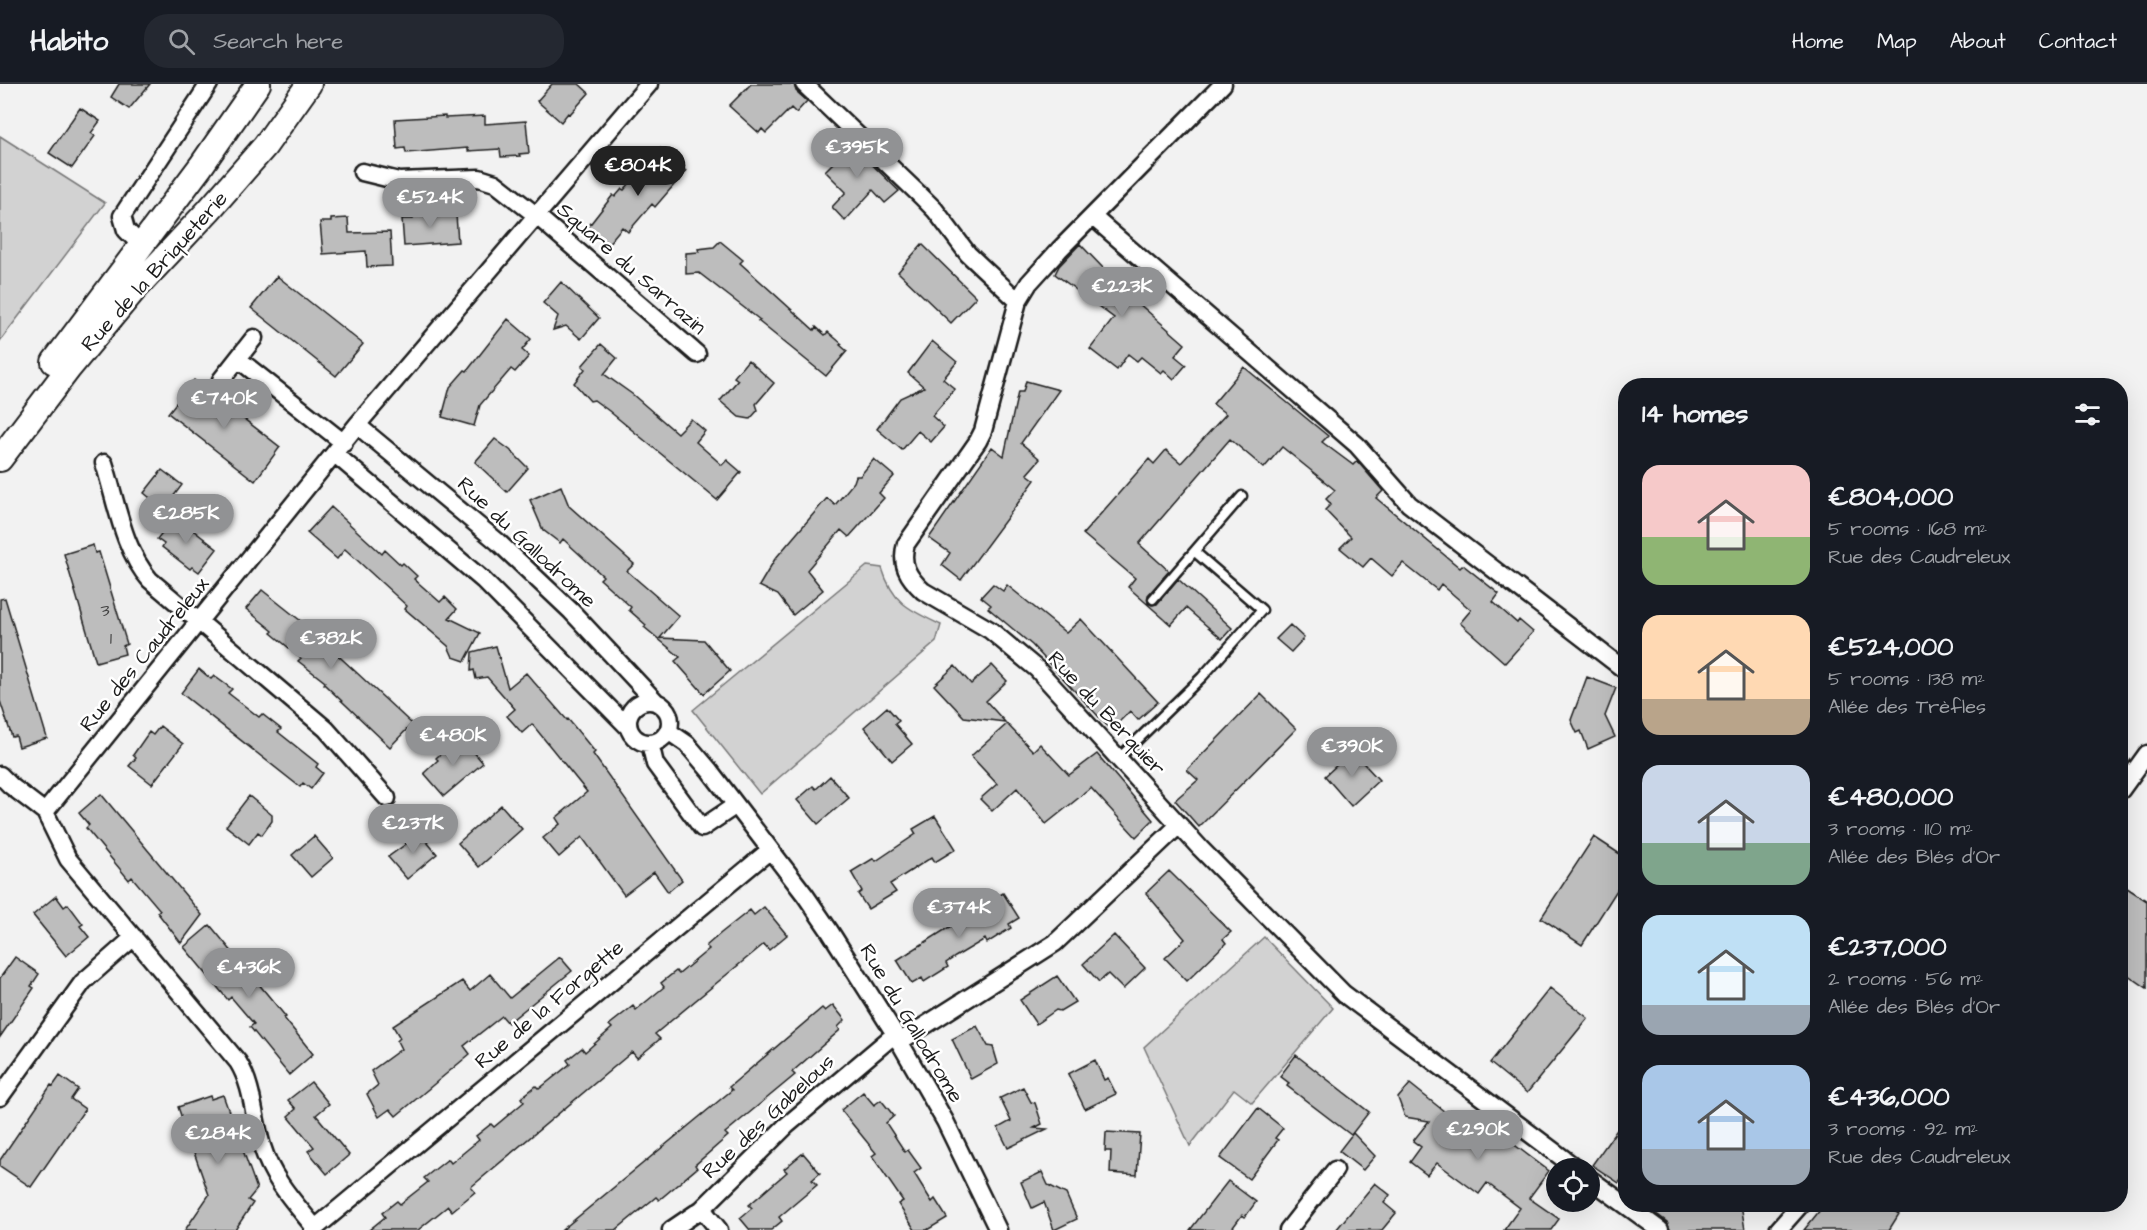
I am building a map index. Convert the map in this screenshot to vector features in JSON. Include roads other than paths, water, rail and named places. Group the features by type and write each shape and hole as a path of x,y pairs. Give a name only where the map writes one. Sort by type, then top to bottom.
{"street":[{"name":"Rue de la Briqueterie","path":"141,245 126,230 122,216 209,84"},
{"name":"Rue de la Briqueterie","path":"0,438 201,166 258,84"},
{"name":"Rue de la Briqueterie","path":"0,459 56,384 112,316 265,146 309,84"},
{"name":"Rue des Caudreleux","path":"45,812 357,425 649,84"},
{"path":"804,84 935,210 968,254 1018,301"},
{"name":"Rue du Berquier","path":"1223,84 1038,271 1018,301 983,431 906,544 903,554 904,566 914,583 923,591 990,630 1022,655 1053,685 1179,825 1344,994 1563,1158"},
{"name":"Square du Sarrazin","path":"362,172 399,181 479,178 495,183 537,216 697,354"},
{"path":"1093,217 1357,445 1409,504 1618,665"},
{"path":"112,316 120,294 141,264 141,245 186,235"},
{"path":"221,380 254,338"},
{"path":"238,359 483,580 628,727 636,738 650,743 660,739 668,731 669,716 657,702 645,701 635,706 629,715 628,727"},
{"name":"Rue du Gallodrome","path":"357,425 498,542 571,611 657,702"},
{"path":"104,463 130,547 140,569 150,580 326,729 387,798"},
{"path":"668,731 692,750 770,850"},
{"path":"650,743 655,764 702,828 736,805"},
{"path":"2128,780 2147,754"},
{"path":"0,775 45,812 68,859 238,1062 248,1082 262,1144 273,1172 314,1229"},
{"name":"Rue des Gabelous","path":"671,1230 702,1209 786,1126 897,1038 1055,943 1179,825"},
{"name":"Rue du Gallodrome","path":"770,850 829,930 897,1038 959,1148 998,1230"},
{"name":"Rue de la Forgette","path":"314,1229 770,850"},
{"path":"0,1097 75,992 134,937"},
{"path":"1288,1230 1335,1170"},
{"path":"1600,1186 1618,1199"},
{"path":"702,1209 719,1230"},
{"path":"1635,1212 1660,1230"},
{"path":"1778,1230 1794,1212"}],"lane":[{"path":"1153,599 1242,496"},
{"path":"1119,758 1202,677 1262,610 1195,552"}]}
